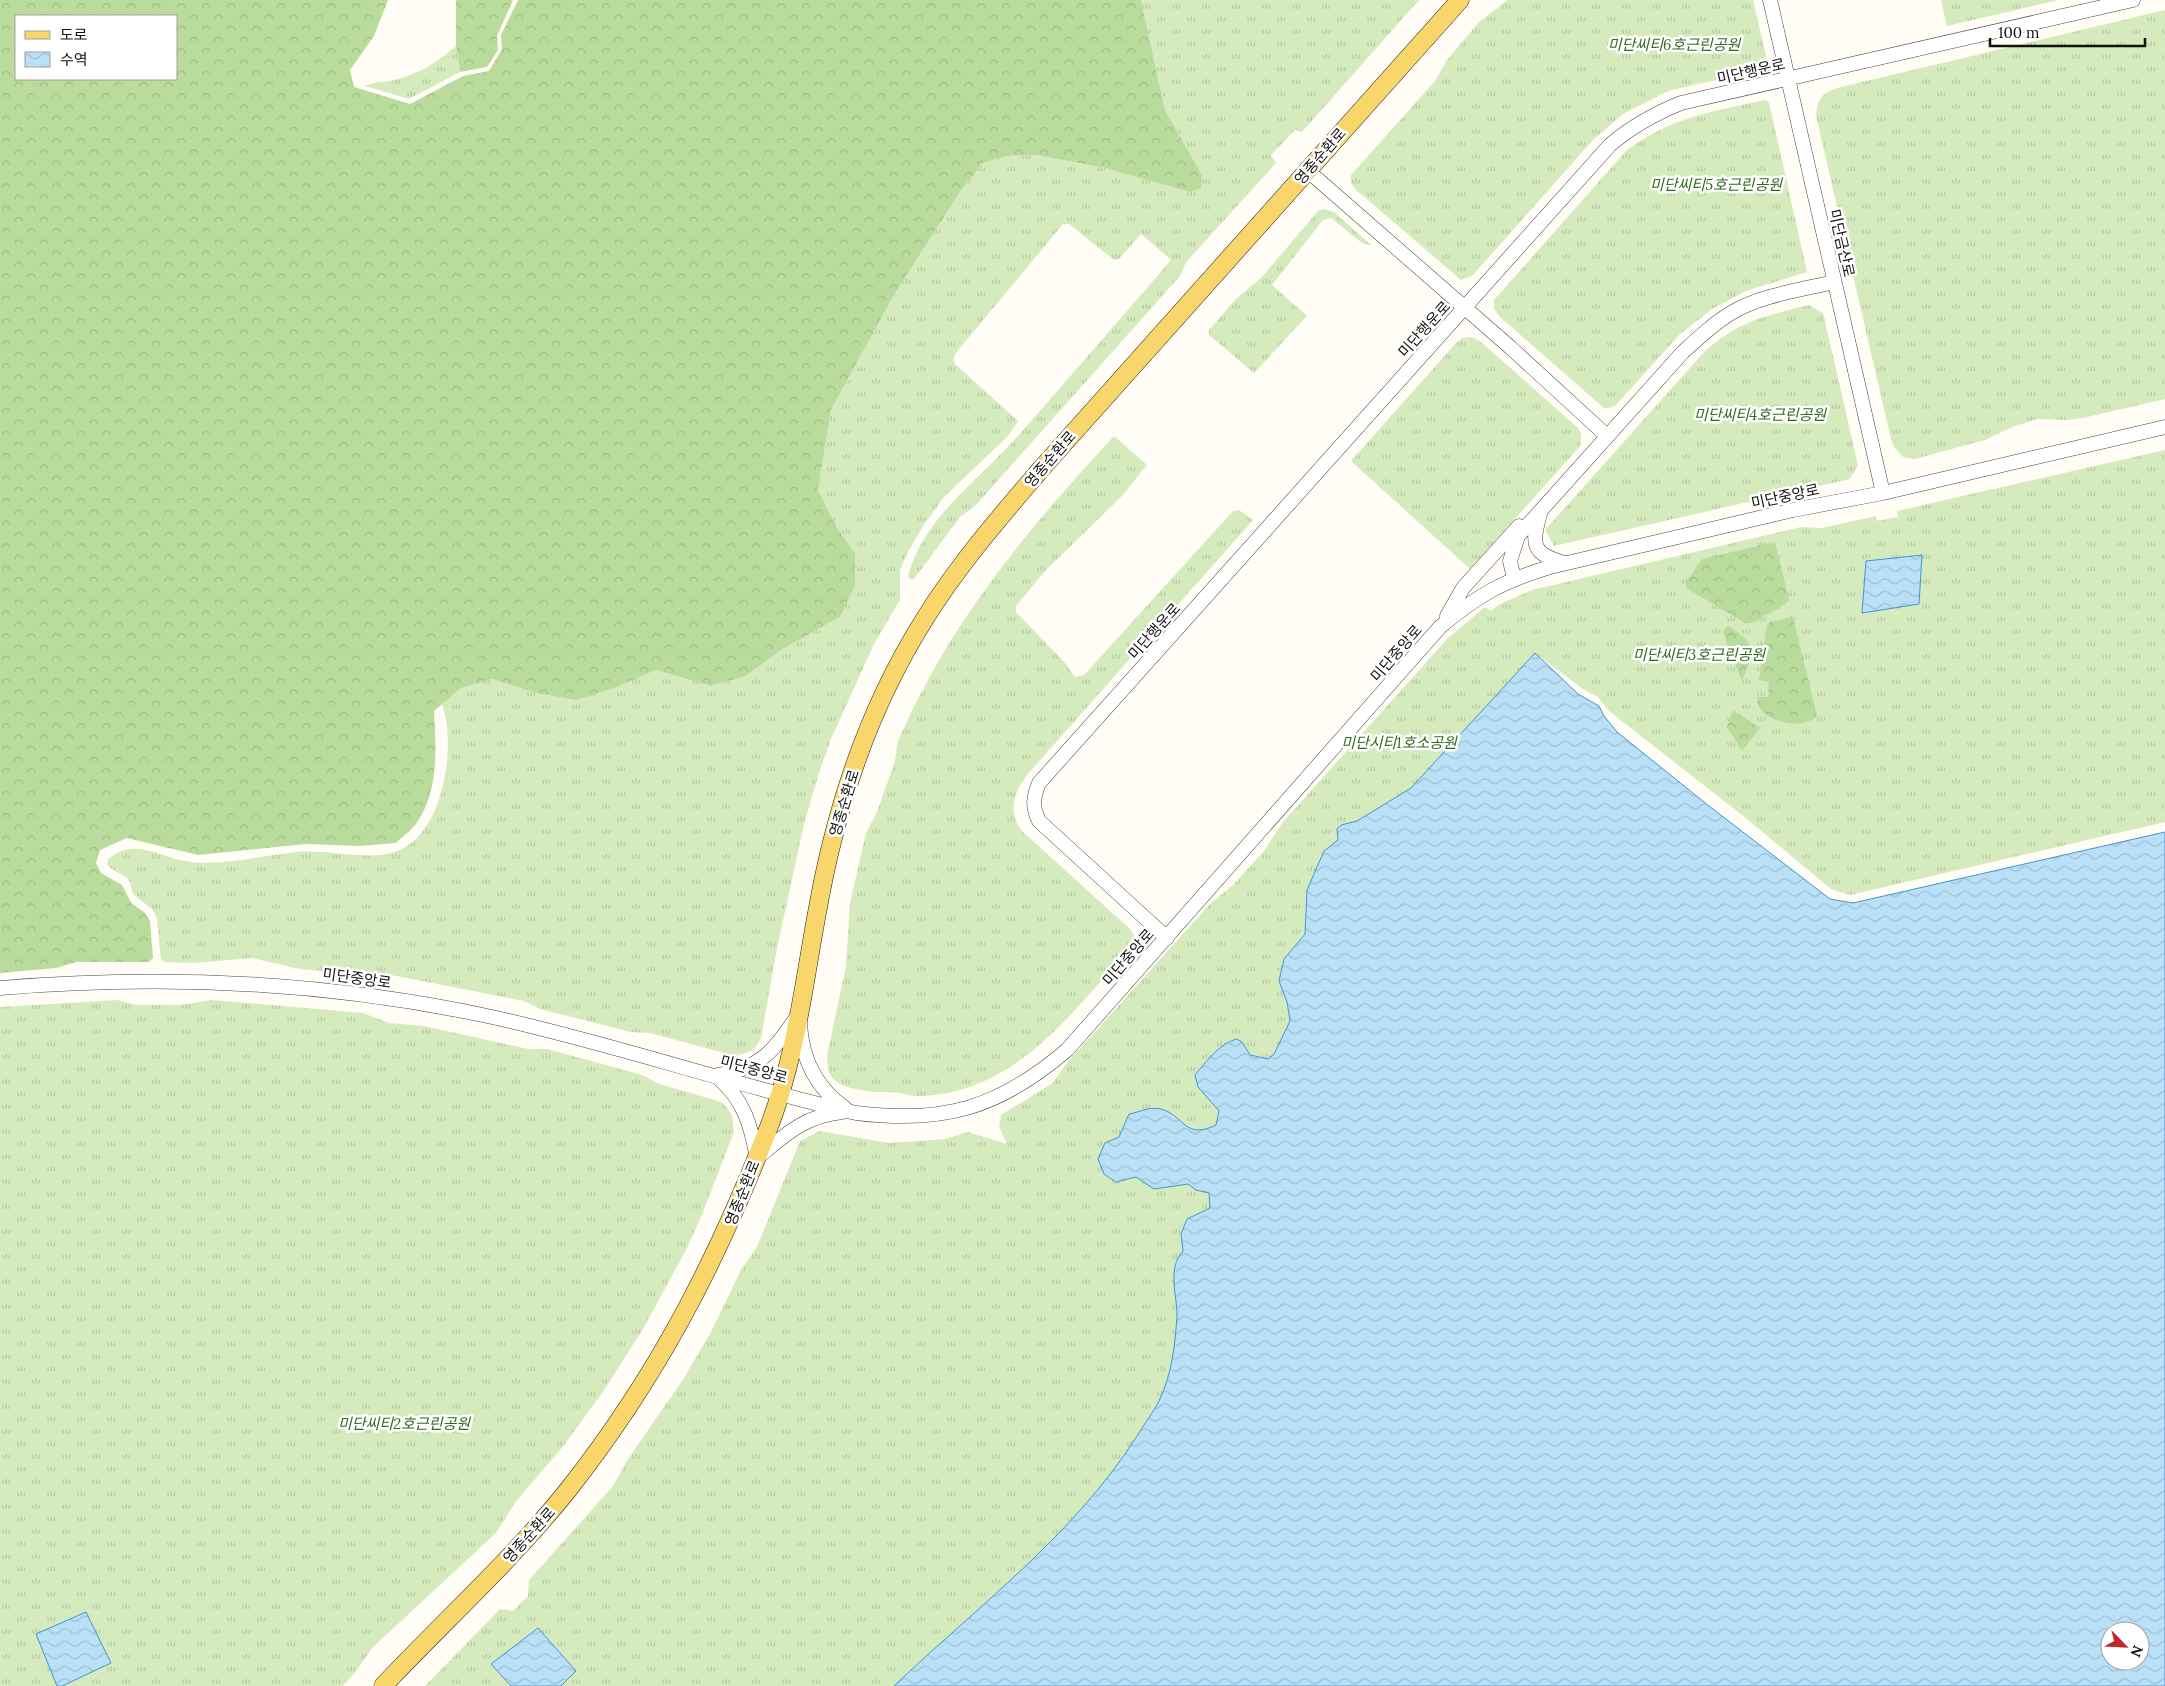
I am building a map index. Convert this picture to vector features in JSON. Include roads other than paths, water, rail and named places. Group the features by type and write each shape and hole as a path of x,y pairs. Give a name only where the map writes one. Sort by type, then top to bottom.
{"main road":[{"name":"영종순환로","path":"384,1686 520,1546 567,1492 647,1380 690,1306 726,1231 757,1158 780,1093 799,1014 818,902 849,780 872,721 923,621 956,573 996,522 1460,0"}],"street":[{"name":"미단금산로","path":"1770,0 1883,493"},
{"name":"미단행운로","path":"1166,938 1039,821 1034,810 1033,798 1040,783 1592,165 1629,129 1654,114 1680,103 2133,0"},
{"path":"1307,170 1466,308 1608,436"},
{"path":"1514,578 1510,560 1514,545 1542,508 1683,352 1712,326 1732,312 1760,300 1834,282"},
{"name":"미단중앙로","path":"0,988 69,982 156,980 238,983 319,989 417,1003 490,1017 614,1047 850,1112 892,1118 925,1117 957,1112 989,1101 1015,1088 1045,1069 1067,1050 1440,627 1485,592 1514,578 1566,563 1793,510 1883,493 2165,428"},
{"path":"1542,508 1534,535 1536,547 1542,554 1566,563"},
{"path":"1440,627 1463,588 1517,528 1542,508"},
{"path":"715,1075 742,1070 764,1058 777,1046 799,1014"},
{"path":"799,1014 801,1036 811,1070 820,1086 850,1112"},
{"path":"715,1075 734,1094 748,1116 757,1158 782,1136 808,1120 850,1112"}],"water":[{"path":"1922,555 1919,604 1862,613 1866,561"},
{"path":"1535,653 1578,694 1599,706 1604,716 1617,732 1830,899 1853,903 2165,832 2165,1686 894,1686 1055,1538 1112,1472 1157,1405 1170,1370 1175,1338 1177,1316 1174,1273 1175,1265 1183,1251 1181,1234 1187,1219 1210,1208 1209,1193 1196,1190 1188,1184 1154,1189 1136,1177 1116,1182 1104,1174 1098,1159 1105,1143 1119,1137 1129,1114 1159,1109 1171,1113 1192,1129 1206,1129 1216,1125 1219,1111 1198,1087 1195,1075 1225,1044 1237,1039 1242,1042 1250,1055 1268,1059 1274,1054 1290,1021 1287,1002 1279,981 1284,959 1305,934 1307,890 1324,851 1338,840 1337,829 1341,825 1357,821 1411,788"},
{"path":"86,1612 111,1663 62,1686 57,1686 36,1634"},
{"path":"538,1628 576,1671 561,1686 511,1686 491,1664"}],"park label":[{"name":"미단씨티6호근린공원","path":"1674,44"},
{"name":"미단씨티5호근린공원","path":"1716,184"},
{"name":"미단씨티4호근린공원","path":"1760,414"},
{"name":"미단씨티3호근린공원","path":"1699,654"},
{"name":"미단시티1호소공원","path":"1399,742"},
{"name":"미단씨티2호근린공원","path":"404,1423"}]}
